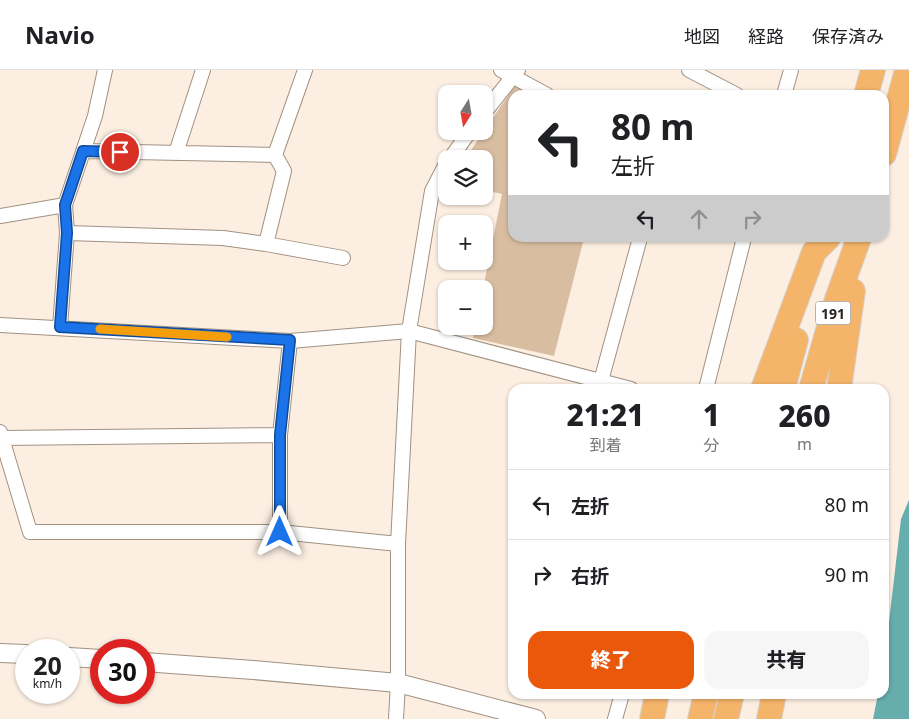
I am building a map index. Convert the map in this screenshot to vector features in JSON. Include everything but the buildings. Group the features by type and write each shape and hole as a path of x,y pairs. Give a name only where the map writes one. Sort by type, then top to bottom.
{"highway":[{"path":"889,136 904,80"},
{"path":"765,384 814,252 824,242"},
{"name":"191","path":"784,384 827,242"},
{"name":"191","path":"812,384 837,299 859,242"},
{"path":"840,384 860,242"},
{"path":"652,719 656,699"},
{"path":"700,719 705,699"},
{"path":"726,719 731,699"},
{"path":"769,719 773,699"}],"street":[{"path":"60,327 67,233 65,205 95,116 105,70"},
{"path":"176,153 203,70"},
{"path":"266,244 284,171 275,155 305,70"},
{"path":"689,70 727,90"},
{"path":"785,90 791,70"},
{"path":"493,99 510,72 539,90"},
{"path":"83,151 275,155"},
{"path":"396,719 398,683 398,544 409,331 432,191 438,179"},
{"path":"0,216 65,205"},
{"path":"67,233 223,238 343,258"},
{"path":"601,381 639,242"},
{"path":"707,384 743,242"},
{"path":"0,324 290,340 409,331 612,384"},
{"path":"280,532 280,435 290,340"},
{"path":"280,435 1,435 30,532 280,532 398,544"},
{"path":"0,652 15,653"},
{"path":"155,663 398,683 510,716 536,719"},
{"path":"615,719 621,699"}],"shaded area":[{"path":"516,84 526,90 512,90"},
{"path":"508,96 508,242 583,242 554,356 473,338 474,335 493,335 493,280 485,280 487,270 493,270 493,239 502,194 493,192 493,150 471,150 478,140 493,140 493,118"}],"water":[{"path":"909,500 909,719 873,719 877,699 889,699 889,622 901,519"}],"slow traffic":[{"path":"100,329 227,337"}],"route":[{"path":"120,152 83,151 65,205 67,233 60,327 290,340 280,435 280,532"}]}
